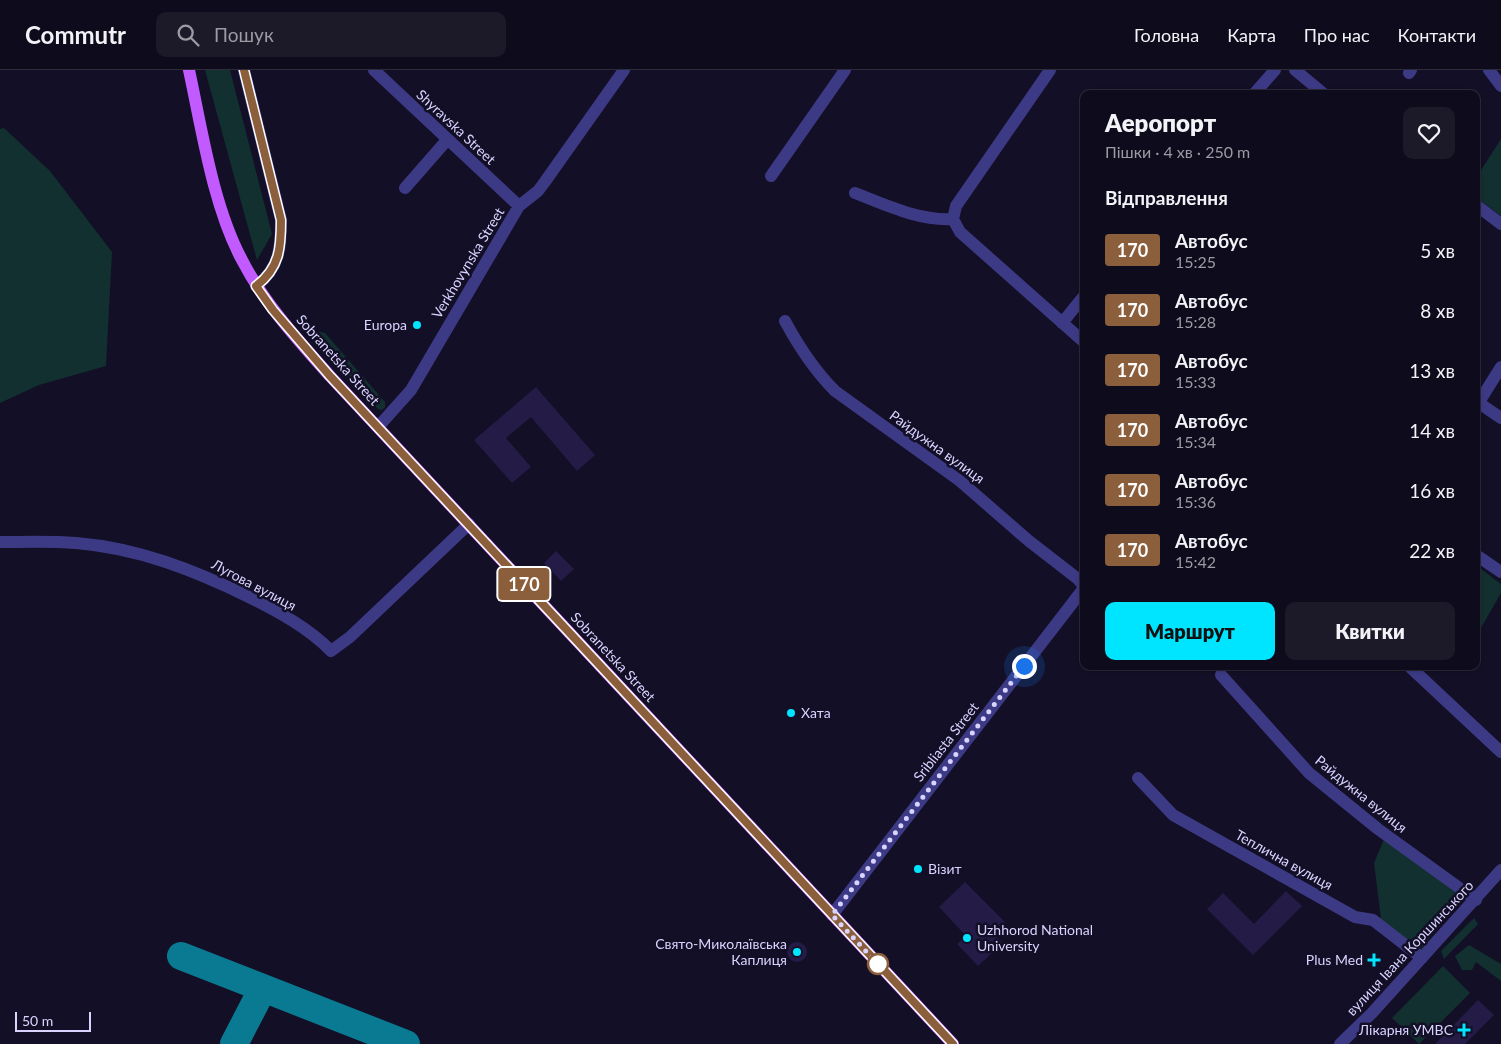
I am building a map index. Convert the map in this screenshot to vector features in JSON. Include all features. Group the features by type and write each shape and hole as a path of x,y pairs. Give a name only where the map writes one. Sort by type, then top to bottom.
{"main road":[{"name":"Sobranetska Street","path":"190,70 217,193 231,235 241,259 256,286 273,310 312,356 953,1044"}],"street":[{"path":"244,70 281,220 281,233 273,271 256,286"},
{"name":"Shyravska Street","path":"374,70 519,206"},
{"name":"Verkhovynska Street","path":"378,427 411,390 519,206 538,191 624,70"},
{"path":"771,176 845,70"},
{"path":"1050,70 956,206 953,219 960,232 1080,339"},
{"path":"1258,90 1275,70"},
{"path":"1295,70 1319,90"},
{"path":"1490,70 1501,86"},
{"path":"405,188 447,140"},
{"path":"855,193 920,216 942,220 953,219"},
{"path":"1480,208 1501,224"},
{"path":"1062,323 1080,301"},
{"name":"Райдужна вулиця","path":"785,321 797,344 818,374 835,391 960,481 1080,582"},
{"path":"1480,398 1501,367"},
{"path":"1480,402 1501,418"},
{"name":"Лугова вулиця","path":"0,542 76,543 126,551 159,560 203,575 279,612 325,644 331,651 350,637 468,524"},
{"path":"1480,558 1501,572"},
{"name":"Sribliasta Street","path":"832,915 1080,593"},
{"path":"1413,670 1501,752"},
{"name":"Райдужна вулиця","path":"1221,675 1309,773 1378,829 1476,900"},
{"name":"Теплична вулиця","path":"1138,778 1173,815 1356,917 1373,920 1422,958"},
{"name":"вулиця Івана Коршинського","path":"1340,1044 1372,1013 1476,900 1501,870"}],"green space":[{"path":"205,70 230,70 272,234 257,260"},
{"path":"4,128 50,171 112,252 106,366 39,385 0,403 0,129"},
{"path":"1501,139 1501,216 1480,200 1480,172"},
{"path":"317,331 325,333 385,402 385,407 382,410 378,409 314,340 313,335"},
{"path":"1480,568 1501,584 1501,593 1480,630"},
{"path":"1384,839 1463,898 1420,950 1381,919 1374,863"},
{"path":"1474,918 1478,924 1444,959 1441,951"},
{"path":"1469,945 1501,964 1501,981 1476,962 1472,970 1462,970 1455,956"},
{"path":"1443,966 1470,993 1419,1044 1392,1018"}],"building":[{"path":"536,387 595,455 577,471 531,417 506,438 531,467 512,483 474,440"},
{"path":"556,551 574,569 561,581 544,563"},
{"path":"965,882 1006,923 994,934 1003,943 978,966 957,944 966,936 939,907"},
{"path":"1286,891 1302,906 1253,955 1207,909 1223,893 1254,924"},
{"name":"Свято-Миколаївська Каплиця","path":"797,942 804,945 807,952 804,959 797,962 790,959 787,952 790,945"},
{"name":"Лікарня УМВС","path":"1478,1000 1494,1015 1465,1044 1435,1044"}],"taxiway":[{"path":"181,956 406,1044"},
{"path":"234,1044 263,988"}],"bus line":[{"name":"170","path":"244,70 281,220 280,246 273,271 256,286 273,310 329,375 953,1044"}],"place":[{"name":"Europa","path":"417,325"},
{"name":"Хата","path":"791,713"},
{"name":"Візит","path":"918,869"},
{"name":"Uzhhorod National University","path":"967,938"},
{"name":"Свято-Миколаївська Каплиця","path":"797,952"},
{"name":"Plus Med","path":"1374,960"},
{"name":"Лікарня УМВС","path":"1464,1030"}],"route":[{"path":"878,964 832,915 1024,666"}]}
